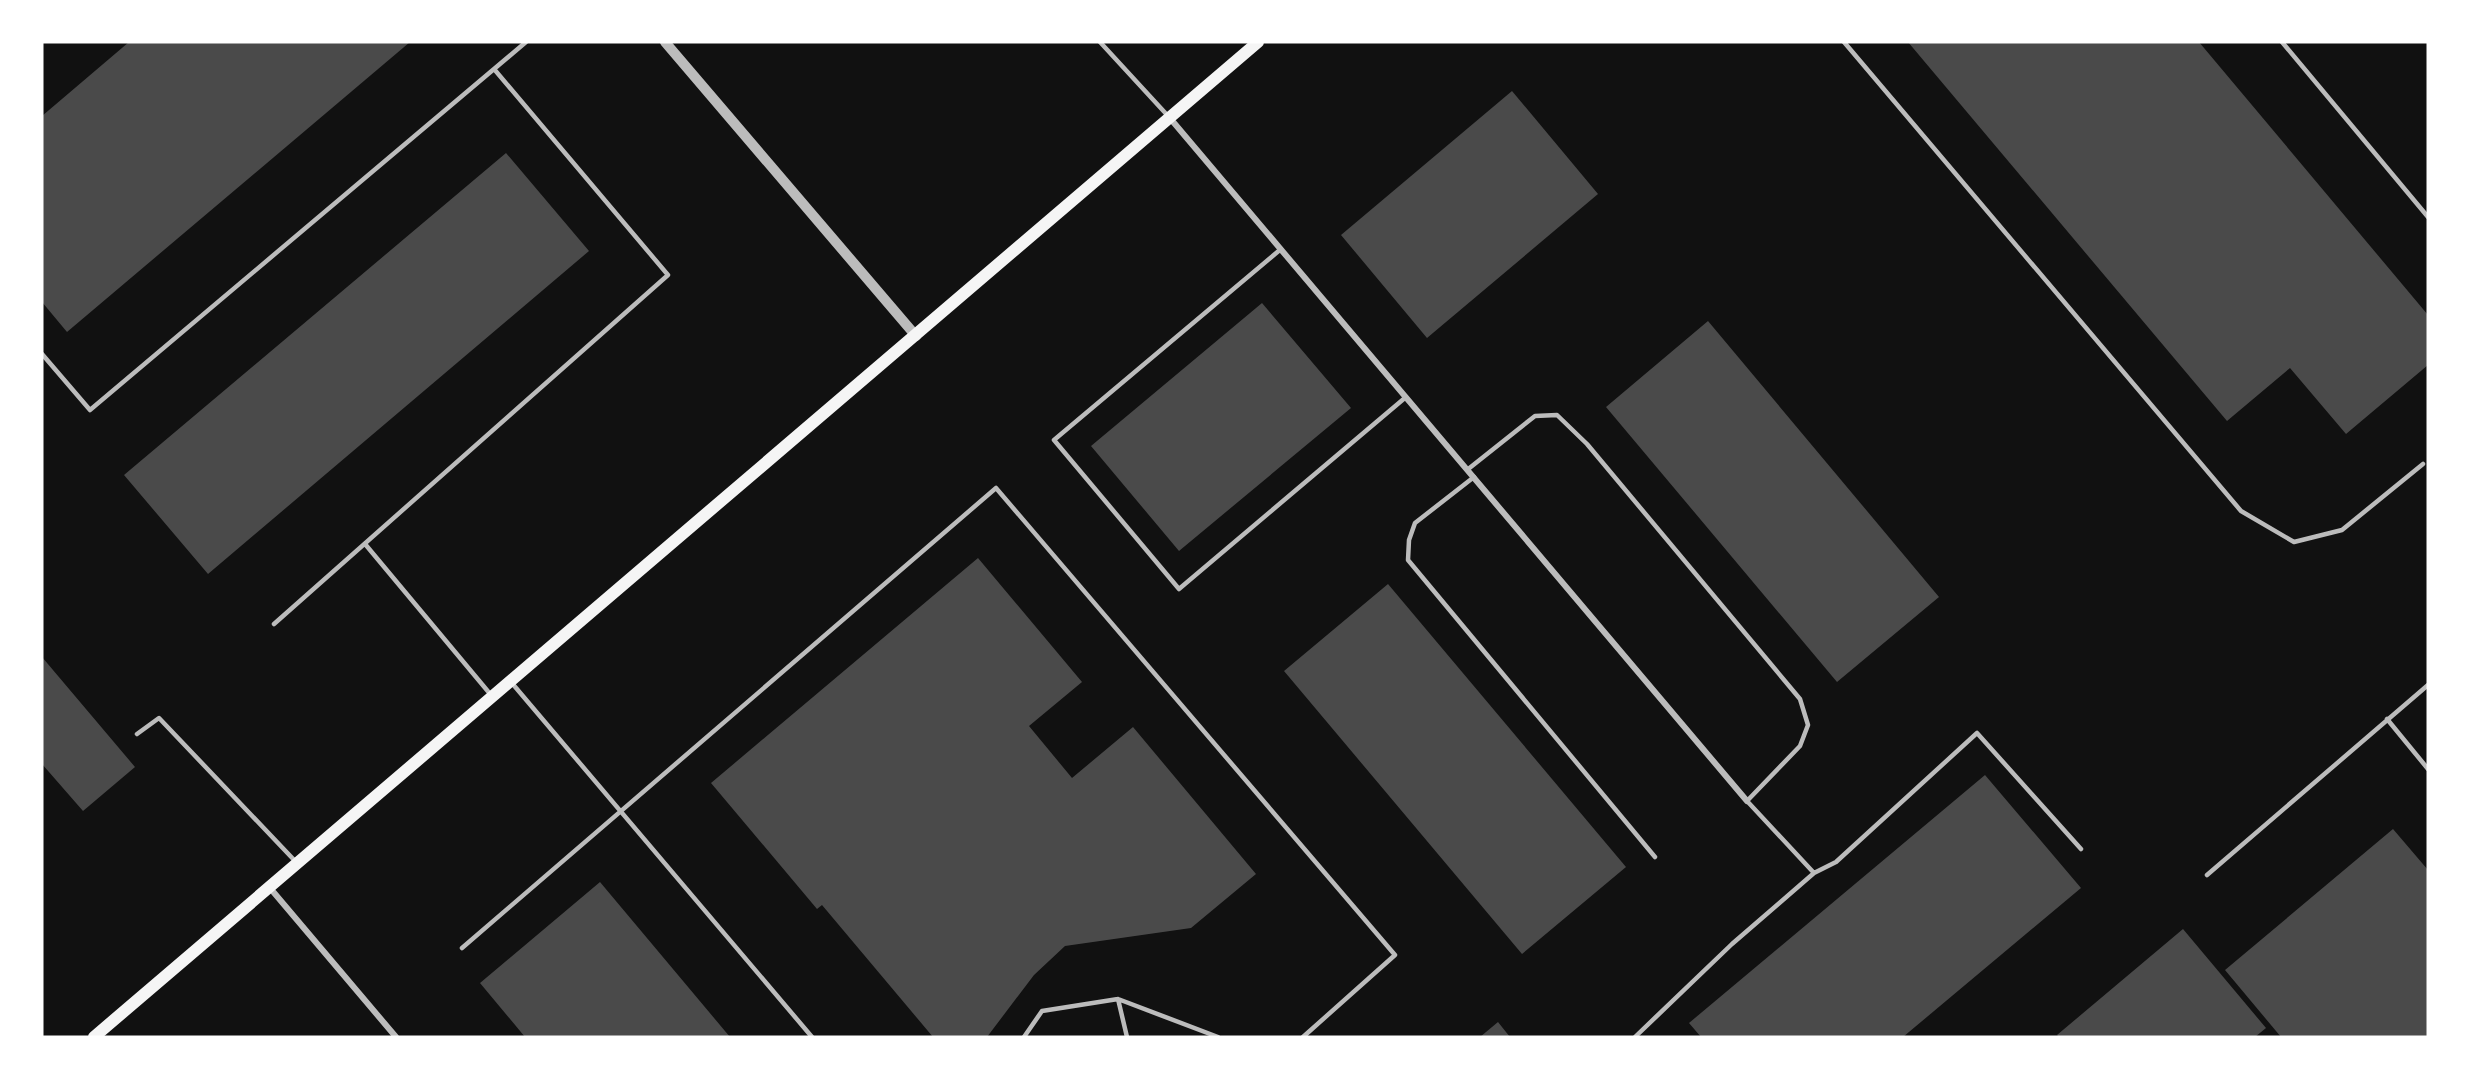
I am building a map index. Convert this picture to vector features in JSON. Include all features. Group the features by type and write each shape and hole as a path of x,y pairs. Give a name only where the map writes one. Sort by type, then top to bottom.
{"main road":[{"path":"94,1037 1258,42"}],"street":[{"path":"665,42 916,336"},
{"path":"1169,117 1747,801"},
{"path":"270,888 396,1037"}],"lane":[{"path":"42,354 90,410 526,42"},
{"path":"1100,42 1169,117"},
{"path":"1844,42 2241,511 2294,542 2342,530 2423,464"},
{"path":"2282,42 2428,217"},
{"path":"274,624 669,275 494,69"},
{"path":"1281,249 1054,440 1179,590 1406,397"},
{"path":"1467,470 1534,416 1557,415 1594,453 1800,699 1808,724 1800,746 1747,801 1814,873"},
{"path":"1474,477 1415,523 1409,540 1408,560 1655,857"},
{"path":"462,948 996,488 1395,955 1303,1037"},
{"path":"365,544 493,698"},
{"path":"511,682 812,1037"},
{"path":"2206,874 2428,685"},
{"path":"137,734 159,718 298,864"},
{"path":"2386,719 2428,769"},
{"path":"1635,1037 1732,944 1814,873 1836,862 1977,733 2081,849"},
{"path":"1118,999 1127,1037"},
{"path":"1024,1037 1042,1011 1118,999 1218,1037"}],"building":[{"path":"129,42 410,42 67,332 42,302 42,116"},
{"path":"1908,42 2199,42 2428,315 2428,365 2346,434 2290,368 2227,421"},
{"path":"1512,91 1598,194 1427,338 1341,235"},
{"path":"506,153 589,251 208,574 124,475"},
{"path":"1262,303 1351,408 1179,551 1091,446"},
{"path":"1708,321 1939,597 1837,682 1606,407"},
{"path":"978,558 1082,682 1029,726 1072,778 1133,727 1256,874 1191,928 1065,946 1034,975 987,1037 933,1037 822,905 817,909 711,783"},
{"path":"1388,584 1626,867 1522,954 1284,671"},
{"path":"42,657 135,767 83,811 42,764"},
{"path":"1985,775 2081,888 1903,1037 1701,1037 1689,1023"},
{"path":"2393,829 2428,870 2428,1037 2281,1037 2225,970"},
{"path":"600,882 730,1037 525,1037 480,983"},
{"path":"2183,929 2266,1028 2255,1037 2059,1037 2057,1035"},
{"path":"1498,1022 1510,1037 1480,1037"}]}
